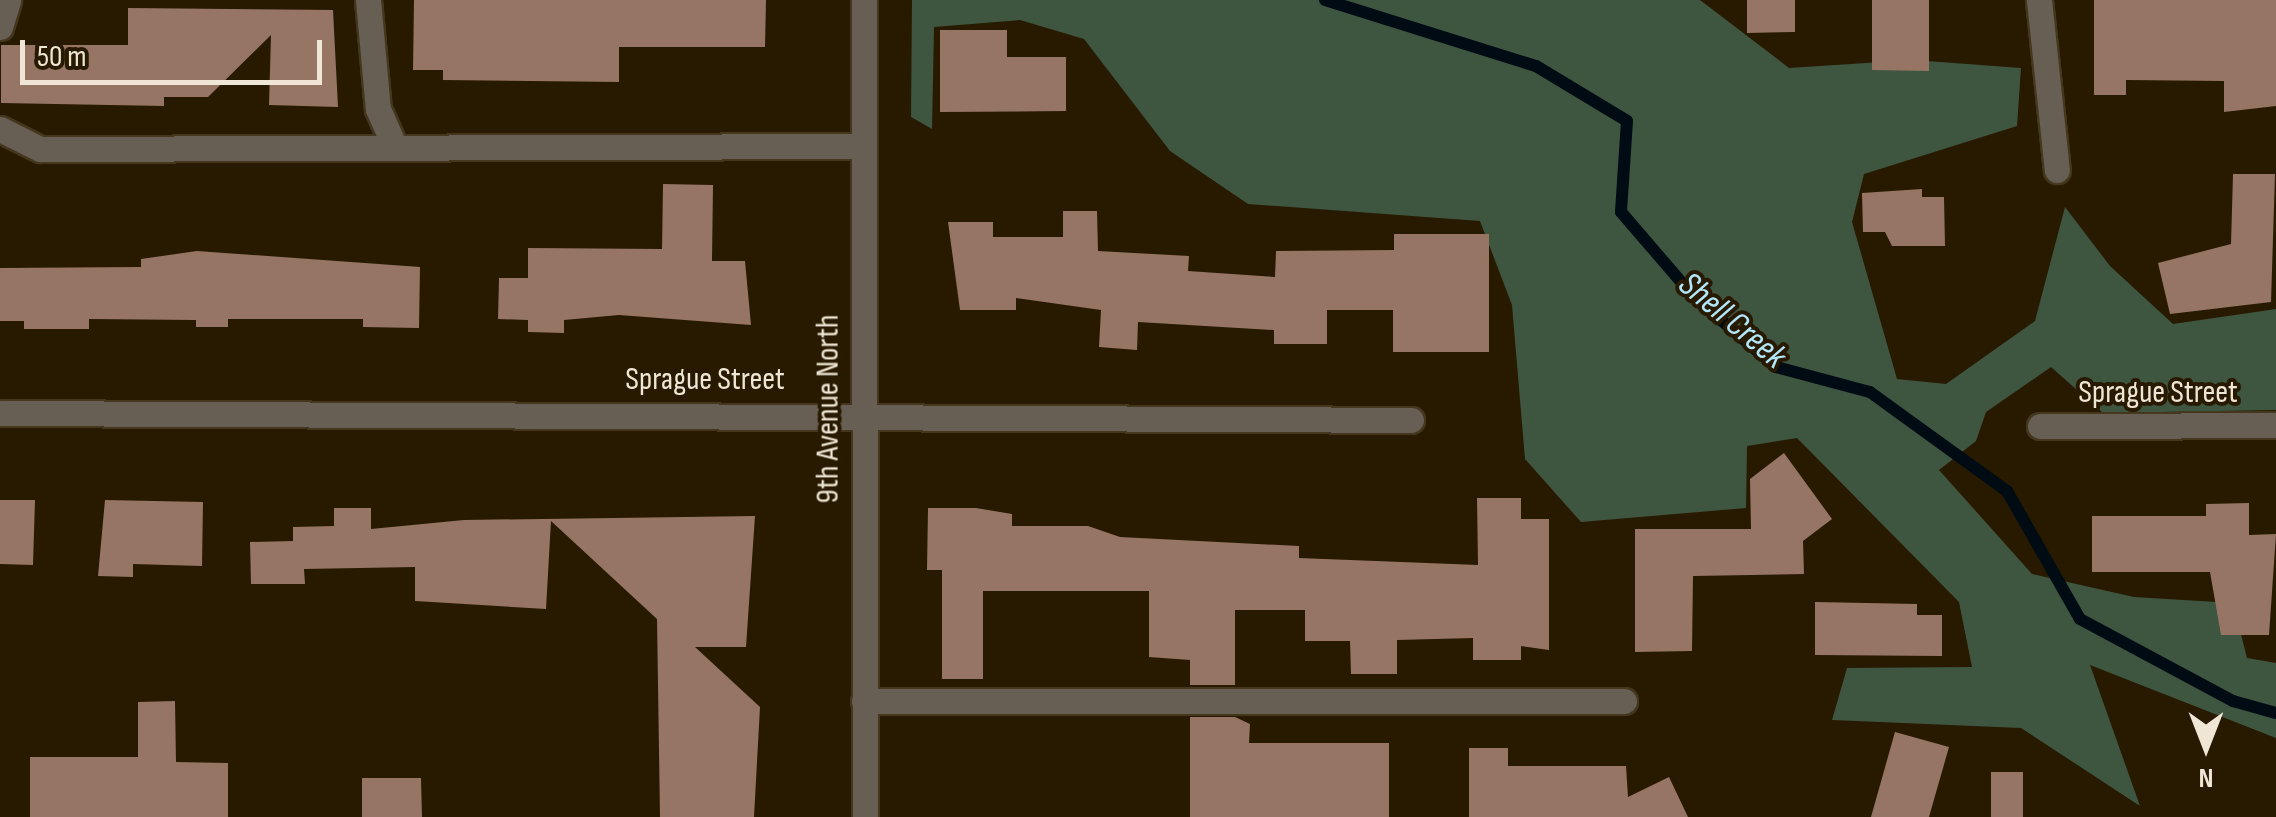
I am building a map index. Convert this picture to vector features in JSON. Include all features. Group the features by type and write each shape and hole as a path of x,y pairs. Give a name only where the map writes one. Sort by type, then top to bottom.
{"street":[{"path":"0,27 8,0"},
{"path":"368,0 378,109 393,143"},
{"name":"9th Avenue North","path":"864,0 861,412 865,817"},
{"path":"2039,0 2058,170"},
{"path":"0,129 40,148 393,143 444,153 863,146"},
{"name":"Sprague Street","path":"0,413 861,412 1410,420"},
{"name":"Sprague Street","path":"2040,426 2276,425"},
{"path":"864,702 1624,702"}],"green space":[{"path":"912,0 1700,0 1789,68 1913,60 2021,68 2017,126 1864,174 1852,222 1897,379 1946,384 2035,321 2065,207 2110,266 2173,324 2276,309 2276,410 2103,413 2051,367 1986,412 1976,441 1939,470 2032,574 2134,597 2233,603 2247,658 2276,663 2276,738 2090,665 2140,806 2021,728 1832,720 1847,668 1972,667 1959,602 1797,438 1747,446 1746,508 1581,522 1525,459 1512,305 1480,221 1248,204 1170,151 1084,39 1020,20 934,27 932,129 911,117"}],"building":[{"path":"414,0 766,0 765,47 619,47 619,82 443,80 443,70 413,70"},
{"path":"1747,0 1795,0 1795,32 1747,33"},
{"path":"1872,0 1929,0 1929,71 1872,70"},
{"path":"2094,0 2276,0 2276,106 2224,112 2224,81 2126,80 2126,95 2094,95"},
{"path":"128,8 333,10 338,107 269,105 271,35 208,97 164,97 164,106 1,103 1,45 128,45"},
{"path":"940,30 1007,30 1007,57 1066,57 1066,111 940,112"},
{"path":"2233,174 2275,174 2271,302 2170,314 2158,263 2231,244"},
{"path":"663,184 713,185 712,261 745,261 751,325 619,315 564,320 564,333 528,332 528,320 498,319 499,278 528,278 528,248 662,249"},
{"path":"1922,189 1922,197 1944,197 1945,246 1892,246 1885,232 1863,232 1862,193"},
{"path":"1063,211 1097,211 1098,251 1189,256 1188,271 1275,277 1276,251 1394,250 1394,234 1489,234 1489,352 1393,352 1393,310 1327,310 1327,344 1274,344 1274,330 1138,322 1137,350 1099,347 1101,310 1016,298 1016,310 960,310 948,222 993,222 993,237 1063,237"},
{"path":"197,251 420,267 419,328 363,327 363,319 228,319 228,327 196,327 196,320 89,319 89,329 24,329 24,321 0,321 0,268 141,267 141,259"},
{"path":"1784,453 1832,519 1803,541 1804,574 1693,576 1692,651 1635,652 1635,529 1751,529 1750,479"},
{"path":"1477,498 1521,498 1521,519 1549,519 1549,650 1521,646 1521,660 1473,660 1473,638 1397,640 1397,674 1351,674 1350,641 1305,641 1305,610 1235,610 1235,685 1190,685 1190,660 1149,657 1149,591 983,591 983,679 942,679 942,570 927,570 928,508 976,508 1012,514 1012,526 1088,526 1120,537 1299,546 1299,558 1478,565"},
{"path":"0,500 35,500 33,565 0,564"},
{"path":"105,500 203,502 202,566 133,564 133,577 98,576"},
{"path":"2249,503 2249,535 2276,534 2269,635 2221,635 2210,572 2092,572 2092,516 2206,516 2206,504"},
{"path":"334,508 371,508 371,529 464,520 755,516 746,647 695,647 760,707 754,817 660,817 657,619 551,521 546,609 415,601 415,567 304,569 305,584 251,584 250,542 293,541 293,527 334,526"},
{"path":"1815,602 1917,604 1917,615 1942,615 1942,656 1815,655"},
{"path":"175,701 176,762 228,763 228,817 30,817 30,757 138,757 138,702"},
{"path":"1190,717 1235,717 1250,724 1249,743 1389,743 1389,817 1190,817"},
{"path":"1895,732 1949,747 1929,817 1871,817"},
{"path":"1469,748 1508,748 1508,766 1626,766 1628,797 1669,777 1688,817 1469,817"},
{"path":"1991,772 2023,772 2023,817 1991,817"},
{"path":"362,778 421,778 422,817 362,817"}],"waterway":[{"name":"Shell Creek","path":"1325,0 1536,66 1627,121 1621,212 1694,297 1776,367 1870,392 2007,491 2080,619 2233,701 2276,713"}]}
